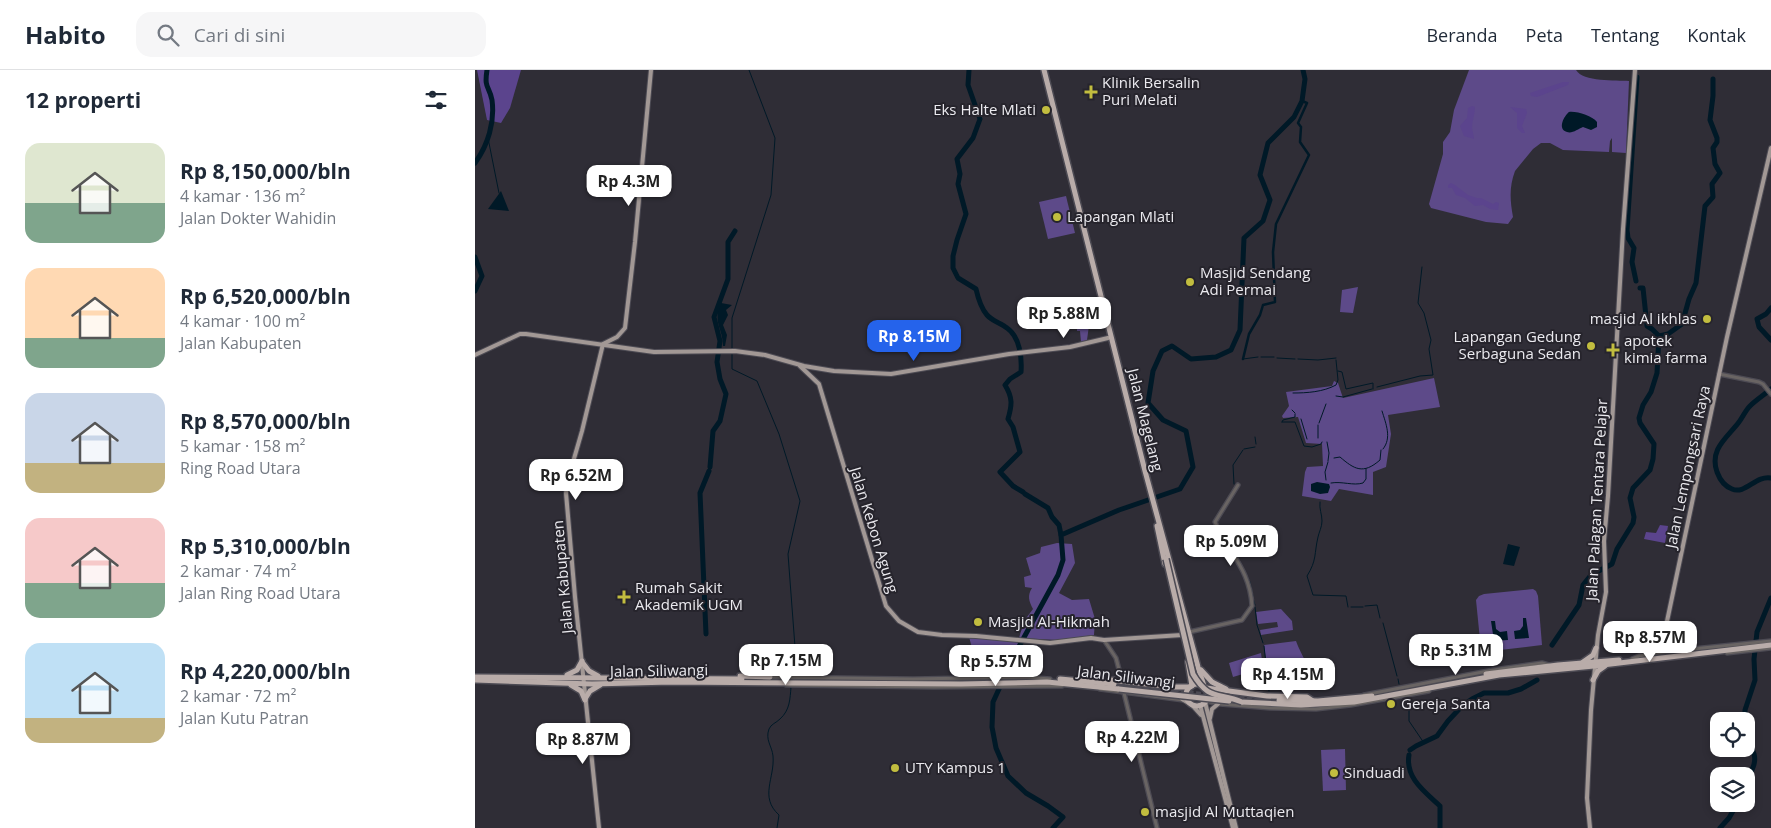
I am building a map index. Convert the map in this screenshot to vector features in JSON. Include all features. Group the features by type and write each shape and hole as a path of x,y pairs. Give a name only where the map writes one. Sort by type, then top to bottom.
{"highway":[{"name":"Jalan Magelang","path":"1043,70 1108,338 1149,493 1205,687"},
{"name":"Jalan Magelang","path":"1091,266 1149,493"},
{"name":"Jalan Magelang","path":"1153,506 1159,531 1158,536 1182,635 1191,686"},
{"path":"1159,531 1193,674 1208,692 1242,702 1301,706 1361,701 1550,668"},
{"path":"1279,700 1313,701 1360,697 1494,672 1608,663 1771,644"},
{"path":"1597,648 1600,657 1608,663"},
{"path":"1582,665 1597,648"},
{"path":"1196,658 1200,669 1209,680 1234,692"},
{"path":"546,677 573,673 579,668 582,661 593,674 607,677"},
{"path":"1593,680 1598,671 1608,663"},
{"path":"1582,665 1591,672 1593,680"},
{"path":"1189,670 1198,667"},
{"path":"1173,687 1187,683 1190,676"},
{"name":"Jalan Siliwangi","path":"527,680 546,677 614,677 640,680 962,684 976,682 1063,683 1242,702"},
{"path":"614,677 770,681"},
{"name":"Jalan Siliwangi","path":"475,678 584,684 614,684 640,680"},
{"name":"Jalan Siliwangi","path":"1015,682 1050,679 1114,684"},
{"path":"1078,680 1122,681 1173,687 1198,684 1234,692 1307,698 1313,701"},
{"path":"585,700 593,688 614,684 770,681"},
{"path":"564,683 579,689 585,700"},
{"path":"1191,686 1187,694 1189,701 1193,705 1203,703 1208,696 1205,687"}],"main road":[{"path":"603,344 622,332 627,318 651,70"},
{"name":"Jalan Palagan Tentara Pelajar","path":"1589,828 1587,798 1593,680 1606,592 1604,540 1635,70"},
{"name":"Jalan Lempongsari Raya","path":"1662,645 1719,374 1771,148"},
{"name":"Jalan Kebon Agung","path":"475,355 523,334 654,352 735,351 765,355 804,366 834,371 900,373 1009,354 1070,347 1108,338"},
{"name":"Jalan Kabupaten","path":"599,828 566,492 603,344"},
{"name":"Jalan Kebon Agung","path":"797,364 817,382 820,389 886,606 899,621 923,633 1029,642 1050,643 1091,638 1105,640 1182,635"},
{"path":"1181,699 1195,708 1203,717"},
{"path":"1203,703 1203,717 1235,828"},
{"path":"1203,703 1209,720 1235,828"},
{"path":"1209,720 1212,709 1219,704"}],"street":[{"path":"1719,374 1759,382 1771,394"},
{"path":"1189,632 1242,620 1252,606 1251,591 1247,580 1236,556 1215,522 1238,485"},
{"path":"1105,640 1113,651 1122,681"},
{"path":"1662,645 1663,652"},
{"path":"1632,660 1639,656 1663,652 1746,648"},
{"path":"1203,703 1292,709 1331,708 1477,680"},
{"path":"1015,682 1082,687 1189,701"},
{"path":"1180,687 1182,692 1181,699"},
{"path":"1219,704 1218,697 1221,690"},
{"path":"1124,693 1157,828"}],"shaded area":[{"path":"477,70 521,70 510,108 501,123 487,120"},
{"path":"1469,70 1576,70 1585,77 1629,81 1626,153 1612,152 1612,138 1609,152 1563,150 1550,143 1541,143 1533,149 1515,171 1511,194 1513,217 1508,224 1486,222 1431,208 1429,204 1443,154 1443,142 1450,132 1454,110"},
{"path":"1563,82 1569,82 1568,85 1537,97 1531,96 1530,93"},
{"path":"1475,107 1472,127 1474,139 1464,136 1460,126 1467,118 1468,108"},
{"path":"1510,107 1526,109 1527,113 1522,126 1525,133 1522,133 1517,128 1517,113"},
{"path":"1451,183 1468,195 1481,198 1493,204 1499,203 1498,210 1490,209 1483,205 1475,206 1465,198 1456,195 1452,188 1448,188 1448,185"},
{"name":"Lapangan Mlati","path":"1066,196 1075,233 1048,239 1039,202"},
{"path":"1358,287 1353,313 1340,312 1342,290"},
{"path":"1084,308 1091,311 1087,340 1081,342 1080,331 1077,331 1077,326 1079,326 1075,312"},
{"path":"1434,378 1440,407 1388,415 1391,434 1386,467 1373,472 1373,495 1339,489 1331,501 1302,496 1307,467 1323,466 1322,444 1306,443 1298,417 1283,418 1282,416 1289,406 1286,392 1332,386 1334,381 1338,383 1343,398"},
{"path":"1660,525 1668,526 1665,543 1644,539 1646,532 1656,533"},
{"path":"1057,543 1072,544 1075,563 1059,593 1072,600 1089,599 1095,619 1094,635 1057,640 1019,638 1024,621 1033,609 1029,598 1032,588 1025,587 1024,577 1031,575 1026,558 1040,553 1041,547"},
{"path":"1533,589 1538,596 1542,645 1483,652 1481,650 1476,600 1479,596"},
{"path":"1281,609 1292,621 1293,630 1261,635 1260,630 1278,627 1277,622 1258,624 1256,612"},
{"path":"968,633 1024,641 1010,674 979,674"},
{"path":"1296,641 1317,683 1312,687 1270,689 1264,645"},
{"path":"1261,653 1263,668 1233,677 1229,663"},
{"name":"Sinduadi","path":"1345,749 1346,790 1323,791 1321,750"}],"water":[{"path":"1569,112 1580,113 1592,118 1597,122 1597,127 1591,130 1583,127 1567,132 1562,128 1562,122"},
{"path":"501,191 509,211 488,209"},
{"path":"721,303 732,305 726,310 728,315 723,325 727,335 725,346 723,346 718,320"},
{"path":"1317,482 1329,484 1328,493 1320,494 1311,491 1311,484"},
{"path":"1508,544 1520,547 1514,566 1503,564"},
{"path":"1523,618 1526,618 1529,638 1515,639 1514,631 1520,630 1523,626"},
{"path":"1491,621 1495,621 1496,629 1500,632 1507,631 1508,640 1494,641"}],"waterway":[{"path":"475,163 484,149 491,125 493,108 491,95 486,84 487,70"},
{"path":"732,349 732,318 771,195 775,138 749,70"},
{"path":"969,70 968,85 980,119 973,138 957,159 960,174 958,184 966,214 953,256 953,268 958,278 976,289 980,303 987,315 1005,326 1017,342 1021,360 1021,372 1010,379 1005,385 1011,402 1008,419 1013,427 1020,452 1000,472 1013,486 1023,492"},
{"path":"1053,828 1063,817 1026,793 1008,776 996,748 992,727 993,702 1016,652 1058,575 1063,560 1061,535 1119,510 1180,489 1193,467 1186,431 1163,420 1148,403 1153,371 1162,351 1172,346 1191,359 1216,357 1231,350 1240,330 1244,238 1263,221 1270,200 1260,175 1268,143 1294,117 1302,101 1305,79 1303,70"},
{"path":"1636,281 1632,262 1634,248 1628,238 1627,230 1637,77"},
{"path":"1659,336 1668,334 1682,324 1696,283 1705,206 1713,197 1712,184 1720,173 1715,164 1713,148 1717,138 1710,120 1713,79"},
{"path":"1243,359 1249,334 1260,315 1263,305 1275,302 1273,252 1276,224 1309,155 1300,142 1301,127 1298,123 1307,103 1302,101"},
{"path":"488,138 499,193"},
{"path":"710,467 713,431 720,421 726,394 720,379 717,362 720,341 714,317 728,279 728,242 735,231"},
{"path":"475,257 482,276 475,291"},
{"path":"1377,387 1420,376 1433,375 1429,349 1431,340 1424,313 1418,303 1422,267"},
{"path":"1552,645 1579,605 1583,585 1591,575 1612,564 1617,549 1633,523 1634,517 1630,498 1633,488 1650,470 1653,459 1654,444 1640,423 1639,418 1657,373 1659,336 1647,326 1643,288 1640,288"},
{"path":"1771,308 1766,314 1757,319 1759,327 1771,340"},
{"path":"732,353 732,369 757,381 779,434 800,501 788,554 795,647 792,675"},
{"path":"1243,359 1258,357"},
{"path":"1261,357 1274,357"},
{"path":"1277,358 1295,359"},
{"path":"1298,359 1318,360 1336,358"},
{"path":"1293,393 1320,391 1336,385 1338,380 1336,360"},
{"path":"1338,371 1342,372 1346,389 1373,383 1373,389"},
{"path":"1336,396 1343,397 1372,389"},
{"path":"1771,389 1750,406 1721,444 1715,457 1717,472 1721,480 1732,489 1741,489 1760,479 1771,478"},
{"path":"1319,423 1326,404"},
{"path":"1292,410 1295,413"},
{"path":"1382,411 1388,436 1383,449"},
{"path":"1282,422 1283,420 1295,417 1295,414"},
{"path":"1301,419 1307,439"},
{"path":"1282,422 1295,422 1304,446 1312,447 1322,442"},
{"path":"1318,425 1318,438"},
{"path":"1255,437 1256,444"},
{"path":"1327,442 1328,461"},
{"path":"1244,449 1255,447"},
{"path":"1234,484 1233,465 1243,450"},
{"path":"1334,458 1340,457 1350,465 1364,469 1369,468 1380,460 1381,450"},
{"path":"1326,480 1325,472 1328,462"},
{"path":"1331,483 1363,483 1366,479 1366,469"},
{"path":"706,634 700,493 709,471"},
{"path":"1025,494 1048,508 1052,517 1059,525 1061,535"},
{"path":"1320,502 1322,525 1314,561 1307,576 1313,595 1346,596 1348,607"},
{"path":"1220,528 1236,555"},
{"path":"1247,577 1253,596"},
{"path":"1253,598 1255,605"},
{"path":"1745,712 1755,680 1754,659 1757,632 1771,598"},
{"path":"1365,606 1377,605 1380,618"},
{"path":"1255,607 1257,625 1263,643"},
{"path":"1351,607 1363,607"},
{"path":"1383,623 1397,676"},
{"path":"1264,646 1269,691"},
{"path":"1398,679 1399,684"},
{"path":"1410,750 1437,736 1463,705 1472,699 1484,693 1508,693 1521,689 1537,680"},
{"path":"777,828 779,815 773,808 769,794 773,756 768,733 771,726 786,712 791,687"},
{"path":"1405,698 1409,703 1409,721 1424,743"},
{"path":"1409,755 1410,771 1413,778 1440,806 1440,828"},
{"path":"1753,767 1755,757"},
{"path":"1720,828 1732,812"}],"tunnel":[{"path":"1114,684 1216,696"},
{"path":"1232,697 1279,700"}],"place":[{"name":"Klinik Bersalin Puri Melati","path":"1091,92"},
{"name":"Eks Halte Mlati","path":"1046,110"},
{"name":"Lapangan Mlati","path":"1057,217"},
{"name":"Masjid Sendang Adi Permai","path":"1190,282"},
{"name":"masjid Al ikhlas","path":"1707,319"},
{"name":"Lapangan Gedung Serbaguna Sedan","path":"1591,346"},
{"name":"apotek kimia farma","path":"1613,350"},
{"name":"Rumah Sakit Akademik UGM","path":"624,597"},
{"name":"Masjid Al-Hikmah","path":"978,622"},
{"name":"Gereja Santa","path":"1391,704"},
{"name":"UTY Kampus 1","path":"895,768"},
{"name":"Sinduadi","path":"1334,773"},
{"name":"masjid Al Muttaqien","path":"1145,812"}]}
